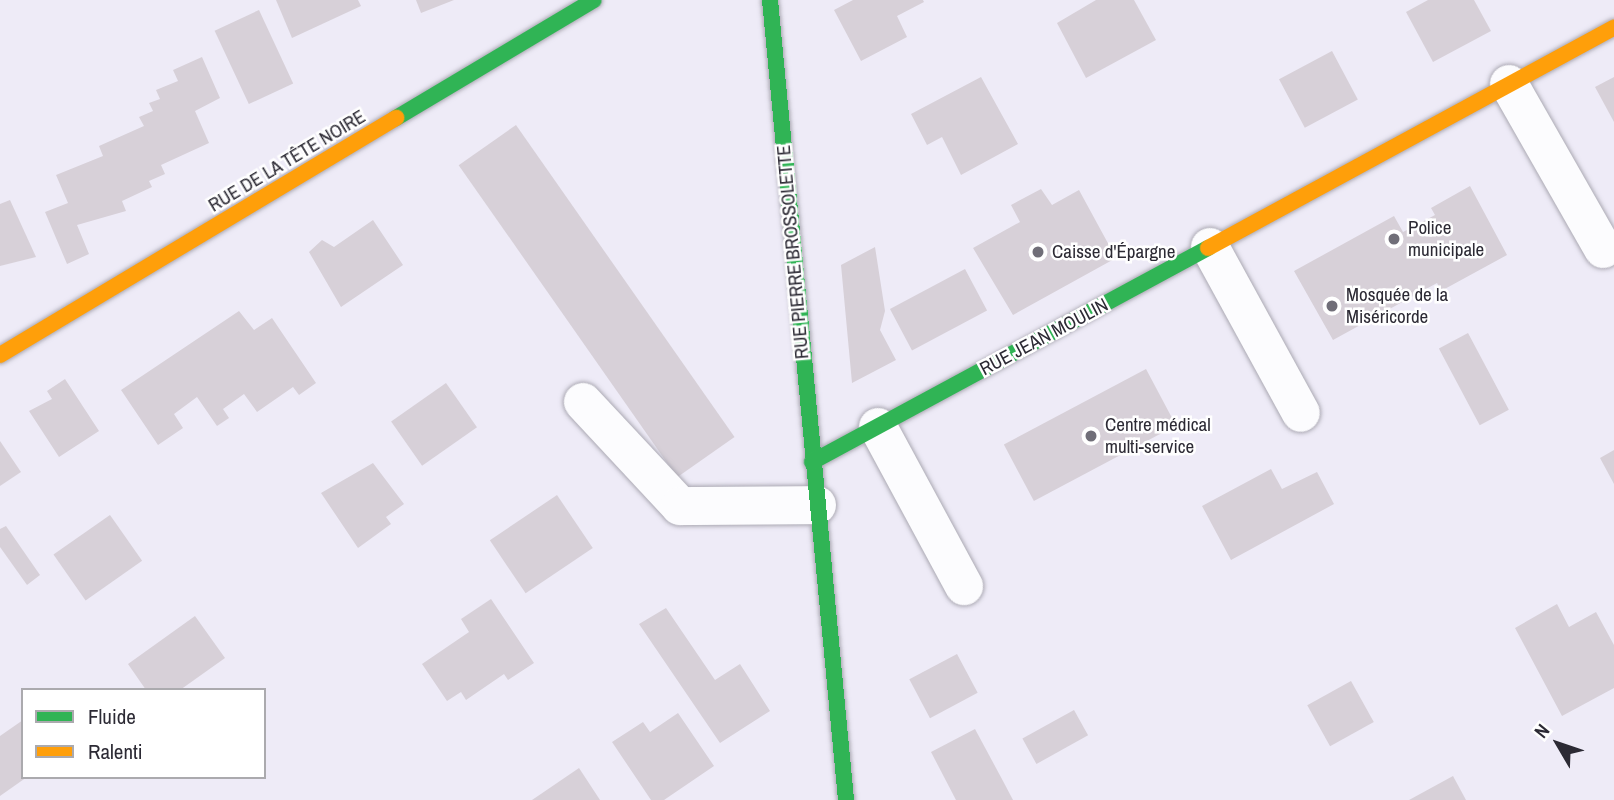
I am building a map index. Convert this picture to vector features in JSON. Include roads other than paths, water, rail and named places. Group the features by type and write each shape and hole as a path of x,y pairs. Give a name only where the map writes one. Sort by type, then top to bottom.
{"street":[{"name":"RUE DE LA TÊTE NOIRE","path":"0,355 594,0"},
{"name":"RUE PIERRE BROSSOLETTE","path":"770,0 845,795"},
{"name":"RUE JEAN MOULIN","path":"813,462 1614,28"},
{"path":"1509,84 1602,249"},
{"path":"1210,247 1301,413"},
{"path":"583,402 680,506 817,505"},
{"path":"878,427 964,586"},
{"path":"830,800 845,795"}],"place":[{"name":"Police municipale","path":"1394,239"},
{"name":"Caisse d'Épargne","path":"1038,252"},
{"name":"Mosquée de la Miséricorde","path":"1332,306"},
{"name":"Centre médical multi-service","path":"1091,436"}]}
